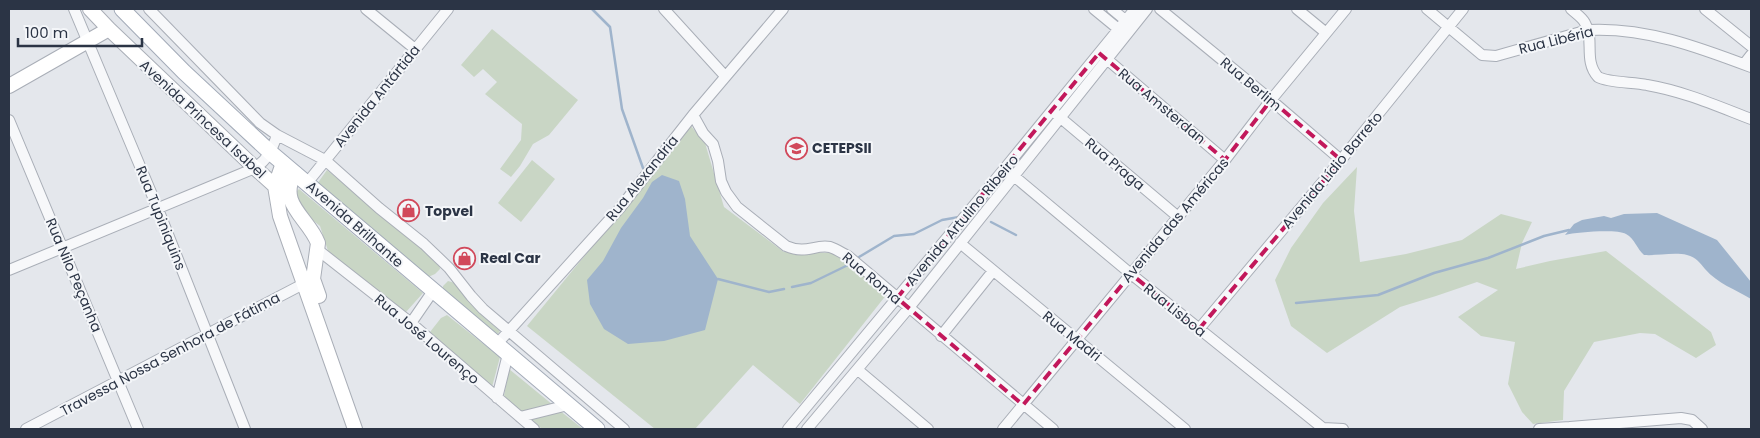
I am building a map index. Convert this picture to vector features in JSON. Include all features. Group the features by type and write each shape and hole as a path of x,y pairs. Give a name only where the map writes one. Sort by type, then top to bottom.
{"main road":[{"name":"Avenida Princesa Isabel","path":"90,9 255,168 275,186 289,192"},
{"name":"Avenida Brilhante","path":"122,9 184,72 271,153 597,429"},
{"path":"9,86 109,29"},
{"path":"289,168 290,201 317,241 317,253 309,281"},
{"name":"Avenida Princesa Isabel","path":"288,236 280,216 275,186 289,168"},
{"path":"310,229 288,236 296,258 309,281 365,429"},
{"path":"296,258 303,259 317,253"},
{"path":"328,332 355,429"}],"street":[{"name":"Rua Tupiniquins","path":"74,9 158,209 245,429"},
{"path":"149,9 260,123 277,135 325,160 379,208 424,244 449,268 483,309 624,429"},
{"path":"366,9 415,49"},
{"name":"Avenida Antártida","path":"307,183 448,9"},
{"path":"664,9 725,76"},
{"name":"Rua Alexandria","path":"497,344 620,208 693,114 783,9"},
{"path":"1094,9 1122,32"},
{"path":"1112,9 1129,23"},
{"name":"Avenida Artulino Ribeiro","path":"1129,23 1135,9"},
{"name":"Avenida Artulino Ribeiro","path":"807,429 908,309 1061,118 1103,56 1129,23 1147,9"},
{"name":"Rua Berlim","path":"1160,9 1342,160"},
{"path":"1297,9 1325,32"},
{"name":"Avenida das Américas","path":"1004,429 1177,216 1225,160 1325,32 1346,9"},
{"path":"1427,9 1448,27"},
{"name":"Avenida Lídio Barreto","path":"1199,329 1342,160 1463,9"},
{"path":"1570,9 1586,26 1589,62 1598,78 1608,81 1648,85 1684,94 1751,118"},
{"path":"1706,9 1751,46"},
{"name":"Rua Libéria","path":"1448,27 1477,51 1488,57 1586,26 1664,37 1748,65"},
{"path":"1748,65 1751,55"},
{"name":"Avenida Artulino Ribeiro","path":"788,429 1052,111 1103,56"},
{"name":"Rua Amsterdan","path":"1103,56 1225,160"},
{"name":"Rua Praga","path":"1052,111 1177,216"},
{"name":"Rua Roma","path":"693,114 703,133 712,144 718,161 721,181 726,192 737,207 786,246 795,250 804,251 828,247 843,253 1053,429"},
{"name":"Rua Nilo Peçanha","path":"9,120 138,429"},
{"path":"9,270 255,168 271,153 277,135"},
{"name":"Rua Lisboa","path":"1005,168 1130,274 1323,429"},
{"name":"Rua Madri","path":"960,243 1185,429"},
{"name":"Rua José Lourenço","path":"317,253 411,323 534,429"},
{"path":"941,336 994,271"},
{"name":"Travessa Nossa Senhora de Fátima","path":"26,429 309,281"},
{"path":"411,323 433,291"},
{"path":"497,398 508,354"},
{"path":"858,370 928,429"},
{"path":"520,417 568,404"},
{"path":"1539,429 1681,418 1692,420 1702,429"},
{"path":"796,419 807,429"},
{"path":"1323,429 1343,429"}],"highlighted area":[{"path":"1099,53 1225,160 1271,100 1341,160 1199,329 1131,274 1023,405 897,298"}],"green space":[{"path":"492,29 578,100 549,135 533,144 511,177 500,169 521,140 522,124 485,94 497,82 483,69 474,77 461,65"},
{"path":"691,126 705,143 724,207 784,252 845,253 887,294 800,404 753,365 695,429 655,429 527,326"},
{"path":"532,160 555,179 521,222 498,203"},
{"path":"1357,167 1354,211 1360,262 1406,254 1462,240 1501,214 1532,222 1522,243 1516,269 1606,251 1711,332 1716,345 1696,358 1655,334 1640,333 1594,342 1564,391 1563,420 1533,424 1522,412 1508,384 1515,342 1481,336 1458,317 1498,290 1477,282 1400,307 1327,353 1291,326 1275,280 1291,248 1323,203"},
{"path":"327,170 439,263 440,269 435,274 426,278 317,184"},
{"path":"299,189 423,293 406,312 329,254 320,226 305,214 295,193"},
{"path":"448,281 455,283 487,320 500,331 495,337 443,292 443,286"},
{"path":"447,315 500,357 492,387 430,332 441,318"},
{"path":"509,369 553,405 522,413 504,396"},
{"path":"559,410 583,429 542,429 529,418"}],"water":[{"path":"662,175 679,181 685,199 690,236 718,279 705,330 664,341 628,344 604,329 590,304 587,280 603,261 621,228 652,182"},
{"path":"1657,213 1717,240 1751,282 1751,299 1715,279 1693,257 1682,254 1644,255 1632,239 1621,232 1565,235 1574,224 1582,220 1604,216 1611,218 1624,214"}],"waterway":[{"path":"592,9 610,27 622,109 643,168"},
{"path":"859,257 894,236 914,234 942,220 959,217"},
{"path":"991,222 1016,235"},
{"path":"1296,303 1378,295 1434,273 1488,258 1544,236 1569,230"},
{"path":"792,287 811,283 848,265"},
{"path":"718,279 769,292 784,289"}],"place":[{"name":"CETEPSII","path":"796,148"},
{"name":"Topvel","path":"409,211"},
{"name":"Real Car","path":"464,258"}]}
